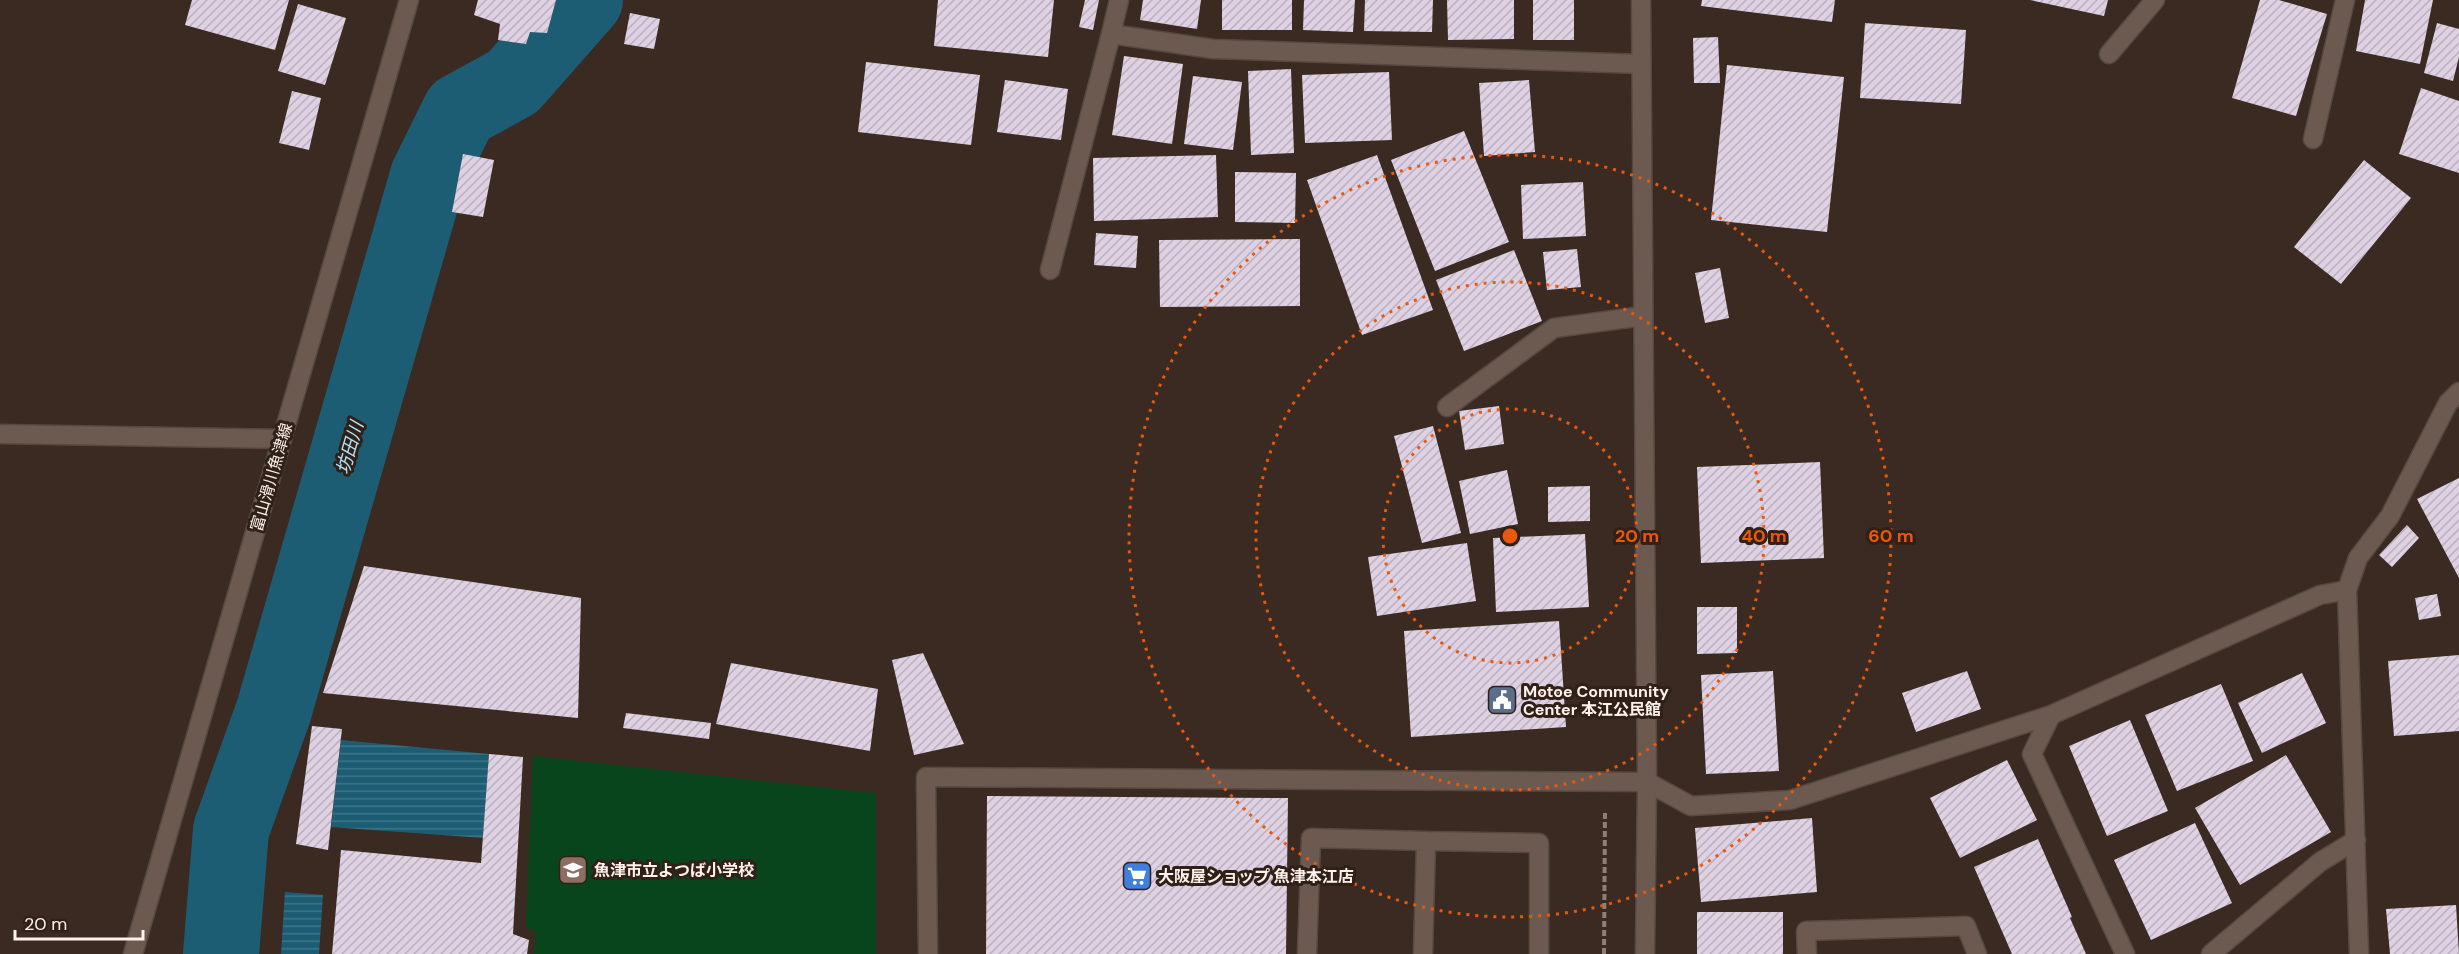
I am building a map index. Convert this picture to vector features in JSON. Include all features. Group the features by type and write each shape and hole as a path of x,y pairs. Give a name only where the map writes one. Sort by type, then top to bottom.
{"street":[{"name":"富山滑川魚津線","path":"133,954 409,0"},
{"path":"1050,270 1119,0"},
{"path":"1641,0 1647,782 1645,954"},
{"path":"2109,54 2155,0"},
{"path":"2313,139 2345,0"},
{"path":"1111,34 1213,49 1641,64"},
{"path":"1447,407 1554,328 1643,316"},
{"path":"2359,954 2347,590 2358,558 2390,516 2448,402 2459,392"},
{"path":"0,434 282,440"},
{"path":"928,954 926,777 1647,782 1691,806 1790,800 2051,715 2320,595 2347,590"},
{"path":"2051,715 2032,754 2125,954"},
{"path":"1307,954 1311,838 1539,843 1539,954"},
{"path":"1423,954 1426,840"},
{"path":"2211,954 2320,862 2356,840"},
{"path":"1807,954 1806,931 1966,926 1977,954"}],"path":[{"path":"1604,954 1605,781"}],"green space":[{"path":"533,756 876,793 876,954 534,954 536,933 526,927"}],"water":[{"path":"341,740 489,754 483,838 331,827"},
{"path":"285,892 323,895 319,954 281,954"}],"building":[{"path":"192,0 289,0 275,50 185,25"},
{"path":"478,0 556,0 547,33 530,32 526,44 498,40 500,24 474,15"},
{"path":"938,0 1054,0 1048,57 934,46"},
{"path":"1085,0 1099,0 1093,30 1079,27"},
{"path":"1143,0 1201,0 1197,29 1140,20"},
{"path":"1222,0 1292,0 1292,30 1222,30"},
{"path":"1304,0 1355,0 1353,32 1303,30"},
{"path":"1365,0 1433,0 1432,32 1364,31"},
{"path":"1447,0 1514,0 1514,39 1448,40"},
{"path":"1533,0 1574,0 1574,40 1533,40"},
{"path":"1702,0 1835,0 1832,22 1701,6"},
{"path":"2030,0 2108,0 2104,16"},
{"path":"2260,0 2279,0 2327,14 2296,116 2232,98"},
{"path":"2365,0 2433,0 2420,64 2356,51"},
{"path":"298,4 346,18 325,85 278,71"},
{"path":"630,13 660,19 654,49 624,44"},
{"path":"1865,23 1966,30 1961,104 1860,98"},
{"path":"2437,23 2459,29 2459,57 2453,81 2424,73"},
{"path":"1718,37 1720,83 1694,83 1693,38"},
{"path":"1124,56 1183,64 1172,144 1112,135"},
{"path":"866,62 980,75 971,145 858,132"},
{"path":"1727,65 1844,77 1827,232 1711,220"},
{"path":"1291,69 1294,153 1251,155 1248,71"},
{"path":"1389,72 1392,140 1305,143 1302,75"},
{"path":"1193,76 1242,82 1233,150 1184,144"},
{"path":"1005,80 1068,89 1061,140 997,132"},
{"path":"1529,80 1535,152 1484,156 1479,83"},
{"path":"2421,88 2459,101 2459,173 2399,154"},
{"path":"292,91 321,98 309,150 279,143"},
{"path":"1464,131 1509,242 1435,271 1391,160"},
{"path":"463,154 494,160 483,217 452,212"},
{"path":"1216,155 1218,217 1094,221 1093,158"},
{"path":"1377,155 1433,310 1362,335 1307,180"},
{"path":"2364,160 2411,198 2341,284 2294,247"},
{"path":"1235,172 1296,173 1295,223 1235,222"},
{"path":"1583,182 1586,236 1523,239 1521,185"},
{"path":"1096,233 1138,236 1136,268 1094,265"},
{"path":"1300,239 1300,306 1160,307 1159,240"},
{"path":"1577,249 1581,287 1547,290 1543,252"},
{"path":"1514,250 1542,321 1464,351 1436,280"},
{"path":"1720,268 1729,318 1705,323 1695,273"},
{"path":"1499,406 1504,444 1465,450 1459,411"},
{"path":"1433,426 1461,533 1422,543 1394,436"},
{"path":"1820,462 1824,558 1701,563 1697,467"},
{"path":"1507,470 1518,524 1470,534 1459,481"},
{"path":"2459,478 2459,578 2417,499"},
{"path":"1590,486 1590,521 1548,522 1548,487"},
{"path":"2407,525 2419,538 2392,567 2379,555"},
{"path":"1585,534 1589,607 1496,612 1493,538"},
{"path":"1467,543 1476,601 1377,616 1368,557"},
{"path":"364,566 581,598 578,718 323,693"},
{"path":"2437,594 2441,616 2419,620 2415,598"},
{"path":"1697,607 1737,607 1737,653 1697,654"},
{"path":"1559,621 1566,727 1411,737 1404,631"},
{"path":"923,653 964,744 914,755 892,660"},
{"path":"2459,655 2459,731 2394,736 2388,661"},
{"path":"731,663 878,689 870,751 716,724"},
{"path":"1773,671 1779,771 1706,774 1701,675"},
{"path":"1967,671 1981,709 1916,732 1902,693"},
{"path":"2302,673 2326,723 2262,753 2238,703"},
{"path":"2221,684 2253,761 2177,791 2145,715"},
{"path":"626,713 711,723 709,739 623,728"},
{"path":"2130,720 2168,811 2107,836 2069,746"},
{"path":"312,726 342,729 328,850 296,844"},
{"path":"489,754 523,757 513,934 529,940 527,954 332,954 341,850 481,863"},
{"path":"2286,755 2331,832 2240,885 2195,808"},
{"path":"2007,760 2037,820 1960,858 1930,798"},
{"name":"大阪屋ショップ 魚津本江店","path":"987,796 1288,798 1286,954 986,954"},
{"path":"1812,818 1817,892 1701,902 1695,828"},
{"path":"2195,823 2232,903 2151,940 2114,860"},
{"path":"2038,839 2086,954 2012,954 1974,867"},
{"path":"2456,905 2459,954 2390,954 2386,909"},
{"path":"1697,912 1783,912 1783,954 1697,954"}],"waterway":[{"name":"坊田川","path":"221,954 231,830 274,710 428,176 460,111 513,82 585,0"}],"place":[{"name":"Motoe Community Center 本江公民館","path":"1502,700"},
{"name":"魚津市立よつば小学校","path":"573,870"},
{"name":"大阪屋ショップ 魚津本江店","path":"1137,876"}]}
